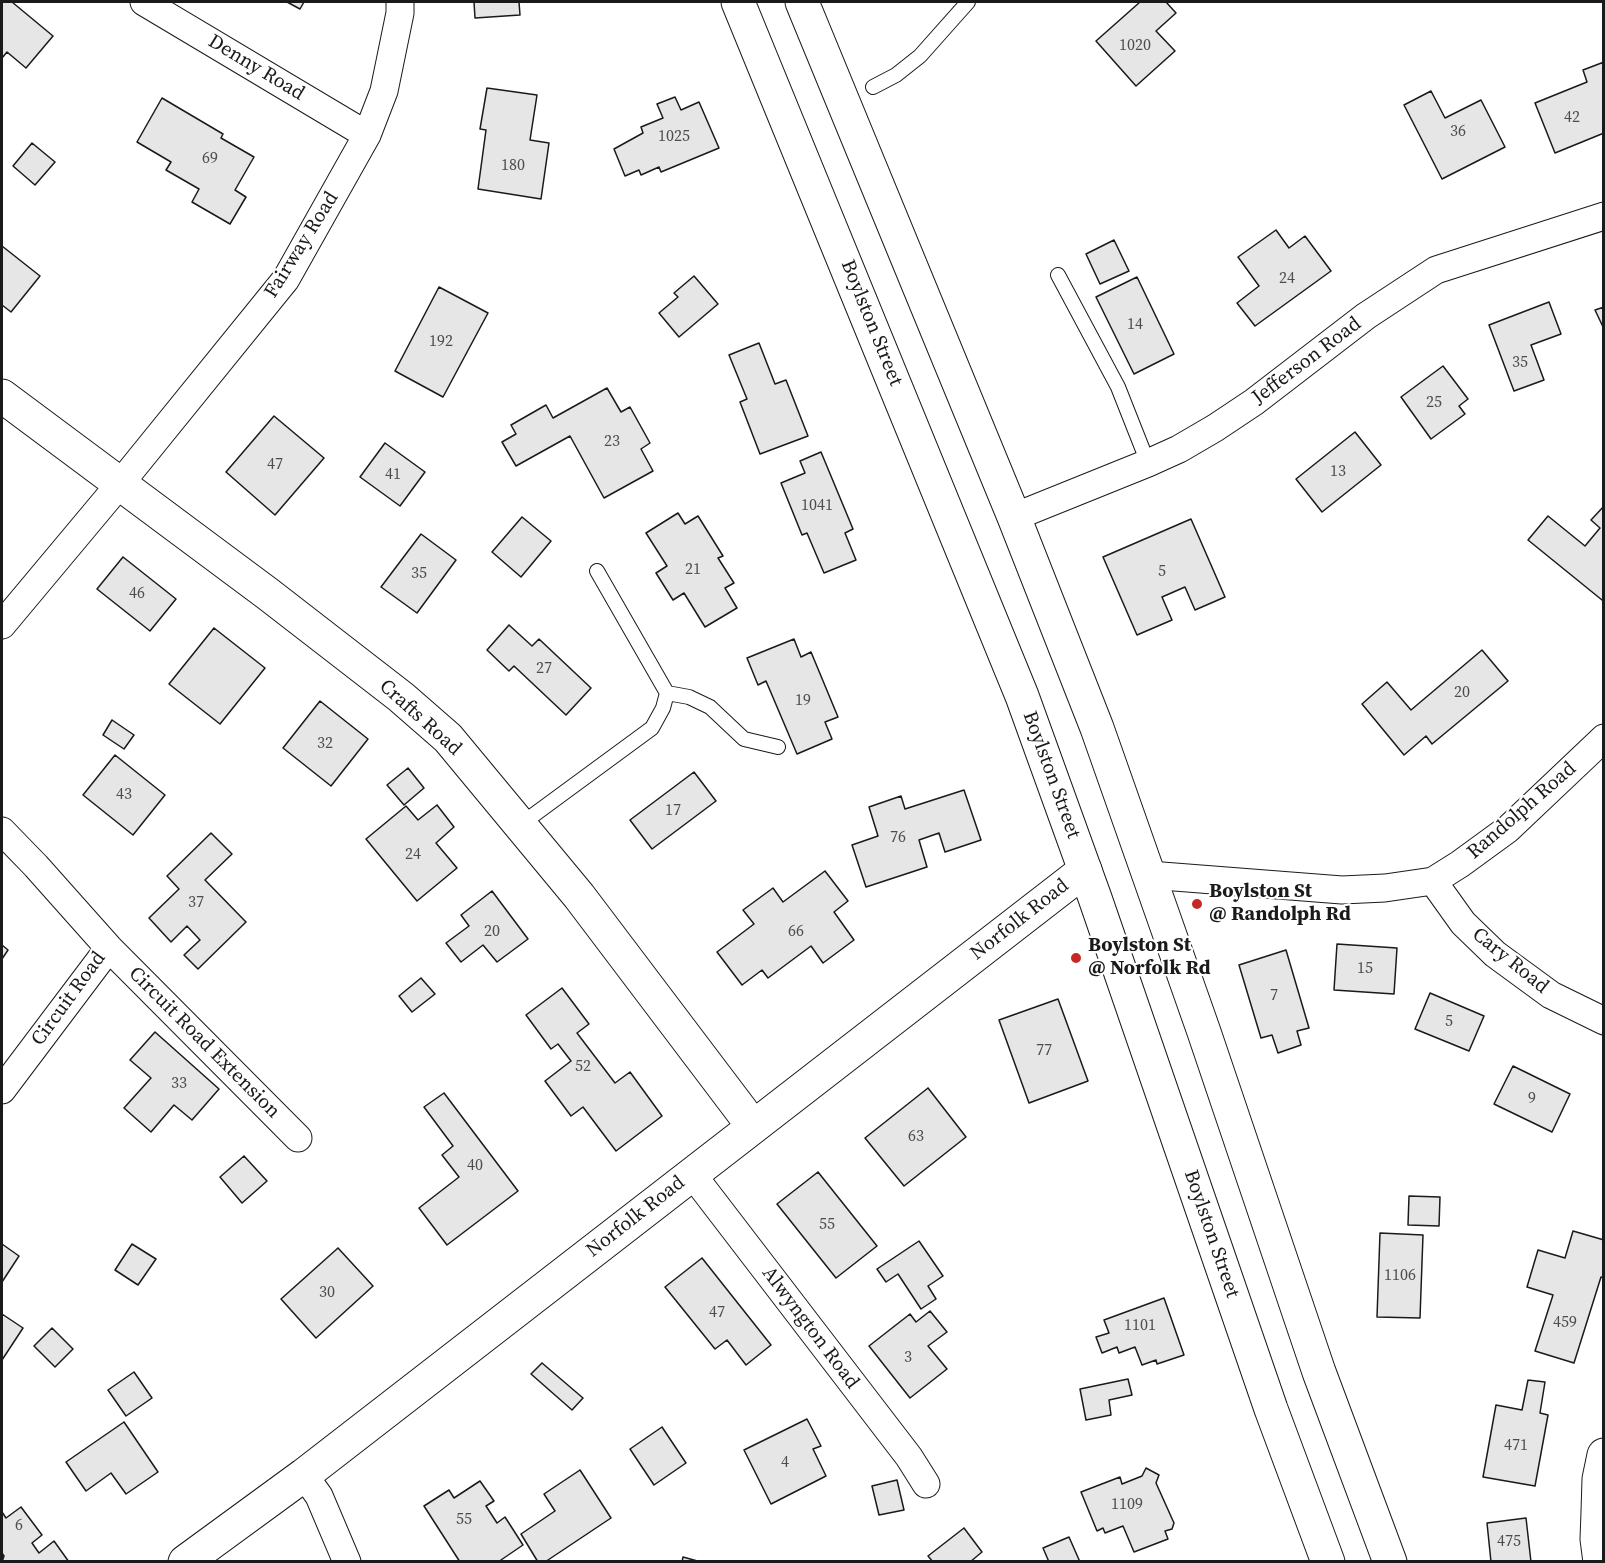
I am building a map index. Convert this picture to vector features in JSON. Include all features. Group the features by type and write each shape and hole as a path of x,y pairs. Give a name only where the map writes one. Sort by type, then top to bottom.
{"main road":[{"name":"Boylston Street","path":"738,2 1004,646 1085,870 1271,1409 1328,1562"},
{"path":"802,2 1014,517 1093,718 1319,1372 1390,1562"},
{"name":"Crafts Road","path":"2,396 268,594 401,697 448,738 579,896 753,1126"},
{"name":"Norfolk Road","path":"185,1562 304,1475 1085,870"},
{"path":"1600,1562 1597,1539 1599,1479 1604,1455"}],"street":[{"name":"Denny Road","path":"144,2 367,135"},
{"name":"Fairway Road","path":"119,485 286,279 367,135 384,91 400,13 400,2"},
{"name":"Jefferson Road","path":"1014,517 1148,463 1188,443 1254,402 1366,316 1436,270 1604,216"},
{"path":"2,625 119,485"},
{"name":"Randolph Road","path":"1149,875 1342,890 1385,888 1433,881 1508,829 1604,738"},
{"name":"Circuit Road","path":"2,831 109,948 2,1090"},
{"name":"Cary Road","path":"1433,881 1463,923 1495,954 1551,995 1604,1021"},
{"name":"Circuit Road Extension","path":"109,948 298,1138"},
{"name":"Alwyngton Road","path":"692,1174 909,1457 926,1484"},
{"path":"304,1475 320,1496 347,1562"}],"lane":[{"path":"873,87 896,75 920,57 968,2"},
{"path":"1058,275 1118,387 1148,463"},
{"path":"520,825 652,728 663,708 667,693 597,571"},
{"path":"667,693 689,697 710,707 744,739 778,747"}],"building":[{"path":"2,2 12,2 53,36 26,68 7,52 2,58"},
{"path":"287,2 304,2 300,9"},
{"path":"474,2 519,2 520,15 475,18"},
{"path":"1140,2 1166,2 1176,13 1156,31 1175,51 1136,86 1096,41"},
{"path":"1604,62 1604,133 1555,153 1535,103 1587,82 1583,70"},
{"path":"487,88 537,95 530,140 549,143 541,199 478,189 486,130 480,129"},
{"path":"1431,91 1445,118 1481,100 1505,147 1442,179 1404,105"},
{"path":"675,97 681,110 699,102 719,148 661,172 659,167 641,175 639,170 625,176 614,149 643,133 641,127 663,118 657,104"},
{"path":"162,98 223,134 221,138 254,157 235,190 246,197 230,224 192,202 199,189 166,170 171,162 137,142"},
{"path":"32,143 55,162 35,185 13,166"},
{"path":"1276,230 1289,248 1305,236 1331,271 1255,326 1237,303 1259,286 1238,257"},
{"path":"1114,240 1129,271 1100,284 1086,254"},
{"path":"2,246 40,276 11,312 2,305"},
{"path":"694,276 718,304 679,337 659,313 678,297 674,293"},
{"path":"1137,277 1174,354 1134,374 1096,297"},
{"path":"439,287 488,313 443,397 395,371"},
{"path":"1549,302 1561,334 1531,345 1544,380 1514,391 1489,325"},
{"path":"1604,307 1604,329 1595,310"},
{"path":"759,343 775,384 786,380 808,436 760,454 740,402 747,399 729,355"},
{"path":"1443,366 1468,399 1459,406 1465,414 1431,439 1401,397"},
{"path":"607,388 621,412 630,407 650,443 641,449 653,471 604,498 570,436 516,466 502,442 516,434 511,425 546,405 553,418"},
{"path":"274,416 324,458 275,515 226,472"},
{"path":"1355,432 1381,465 1322,512 1296,479"},
{"path":"385,443 425,472 400,506 360,477"},
{"path":"821,452 853,529 845,533 856,560 824,573 807,533 802,535 781,483 805,473 800,461"},
{"path":"1604,506 1604,597 1602,600 1528,540 1548,516 1585,546 1600,528 1591,520"},
{"path":"678,513 685,524 698,516 723,556 718,558 734,583 725,588 737,608 705,627 684,593 673,600 656,573 667,566 646,533"},
{"path":"522,517 551,541 521,577 492,552"},
{"path":"1191,519 1225,597 1195,610 1185,587 1162,597 1172,620 1137,635 1103,557"},
{"path":"421,534 456,560 417,613 381,587"},
{"path":"123,557 176,599 150,631 97,589"},
{"path":"509,625 532,646 539,639 591,688 566,715 514,666 509,671 487,650"},
{"path":"214,628 265,668 220,724 169,684"},
{"path":"794,639 801,657 811,652 838,717 825,722 832,739 797,754 766,681 758,685 747,658"},
{"path":"1482,650 1508,681 1432,744 1426,736 1404,755 1362,704 1387,682 1411,710"},
{"path":"320,701 368,739 331,786 283,748"},
{"path":"112,720 134,735 124,749 103,735"},
{"path":"115,755 165,795 133,835 83,795"},
{"path":"408,768 424,788 404,805 387,785"},
{"path":"694,772 716,801 652,849 630,820"},
{"path":"964,790 981,840 945,852 939,833 919,840 927,867 866,887 852,845 878,836 869,807 901,796 905,809"},
{"path":"437,805 454,827 436,843 457,868 417,901 366,839 406,806 418,820"},
{"path":"211,833 232,854 205,880 246,922 198,969 184,955 200,940 187,926 171,942 149,918 179,889 167,876"},
{"path":"825,871 848,901 834,912 854,940 823,963 811,946 768,978 762,970 742,985 717,952 754,924 743,910 773,888 783,902"},
{"path":"492,891 528,939 497,962 483,945 461,962 446,943 469,926 461,915"},
{"path":"1337,944 1397,948 1394,994 1334,990"},
{"path":"2,945 8,950 2,959"},
{"path":"1286,950 1309,1028 1297,1031 1301,1045 1278,1053 1272,1035 1261,1038 1239,965"},
{"path":"421,978 435,994 412,1012 399,996"},
{"path":"562,988 589,1024 577,1033 615,1083 630,1072 662,1116 616,1151 583,1107 571,1116 545,1081 571,1061 558,1044 551,1049 526,1015"},
{"path":"1430,993 1484,1016 1469,1051 1415,1029"},
{"path":"1058,999 1088,1081 1029,1103 999,1020"},
{"path":"155,1032 219,1089 192,1120 174,1105 151,1132 124,1108 151,1078 130,1060"},
{"path":"1513,1066 1570,1094 1552,1132 1494,1104"},
{"path":"928,1088 966,1137 904,1186 865,1138"},
{"path":"444,1093 518,1191 447,1245 419,1208 459,1177 442,1155 453,1146 424,1107"},
{"path":"244,1156 267,1181 242,1203 220,1177"},
{"path":"818,1172 877,1246 836,1278 777,1204"},
{"path":"1409,1196 1440,1197 1439,1226 1408,1225"},
{"path":"1573,1231 1604,1240 1604,1278 1601,1277 1574,1363 1535,1351 1553,1295 1527,1287 1538,1250 1565,1258"},
{"path":"1380,1233 1423,1235 1420,1318 1377,1317"},
{"path":"919,1241 943,1276 928,1286 936,1299 921,1309 898,1274 886,1282 877,1269"},
{"path":"2,1244 19,1256 2,1282"},
{"path":"132,1244 156,1259 138,1285 115,1270"},
{"path":"338,1248 373,1286 316,1338 281,1299"},
{"path":"702,1258 771,1345 746,1365 727,1340 715,1349 665,1287"},
{"path":"1164,1298 1184,1355 1157,1364 1156,1360 1142,1365 1135,1347 1119,1353 1117,1347 1102,1353 1096,1337 1109,1333 1104,1320"},
{"path":"930,1311 947,1332 928,1346 947,1369 910,1398 869,1346 910,1314 916,1322"},
{"path":"2,1314 23,1328 2,1360"},
{"path":"52,1328 73,1349 55,1367 34,1346"},
{"path":"542,1363 583,1398 572,1410 531,1374"},
{"path":"134,1372 152,1398 126,1416 108,1390"},
{"path":"1128,1379 1132,1395 1109,1400 1111,1415 1086,1420 1080,1389"},
{"path":"1528,1380 1545,1382 1540,1413 1548,1415 1535,1486 1483,1477 1496,1405 1522,1410"},
{"path":"807,1419 821,1446 813,1449 826,1476 771,1504 744,1450"},
{"path":"124,1422 158,1472 126,1494 111,1473 86,1491 66,1462"},
{"path":"662,1427 686,1463 654,1485 630,1449"},
{"path":"1146,1468 1159,1475 1156,1483 1174,1523 1172,1529 1165,1531 1168,1539 1134,1552 1123,1526 1105,1533 1103,1528 1097,1531 1081,1492 1120,1477 1122,1484 1142,1476"},
{"path":"580,1470 611,1518 545,1562 538,1562 521,1534 555,1511 544,1494"},
{"path":"897,1480 904,1510 879,1515 872,1486"},
{"path":"480,1481 494,1501 486,1506 497,1523 505,1517 523,1545 498,1562 460,1562 424,1506 449,1490 454,1498"},
{"path":"21,1507 42,1535 32,1543 39,1553 54,1541 69,1562 2,1562 4,1556 2,1553 2,1512 6,1518"},
{"path":"1526,1518 1531,1562 1491,1562 1487,1523"},
{"path":"964,1528 982,1552 970,1562 933,1562 928,1556"},
{"path":"1069,1537 1080,1562 1049,1562 1043,1548"},
{"path":"683,1557 701,1562 682,1562"}],"place":[{"name":"Boylston St @ Randolph Rd","path":"1197,904"},
{"name":"Boylston St @ Norfolk Rd","path":"1076,958"}]}
